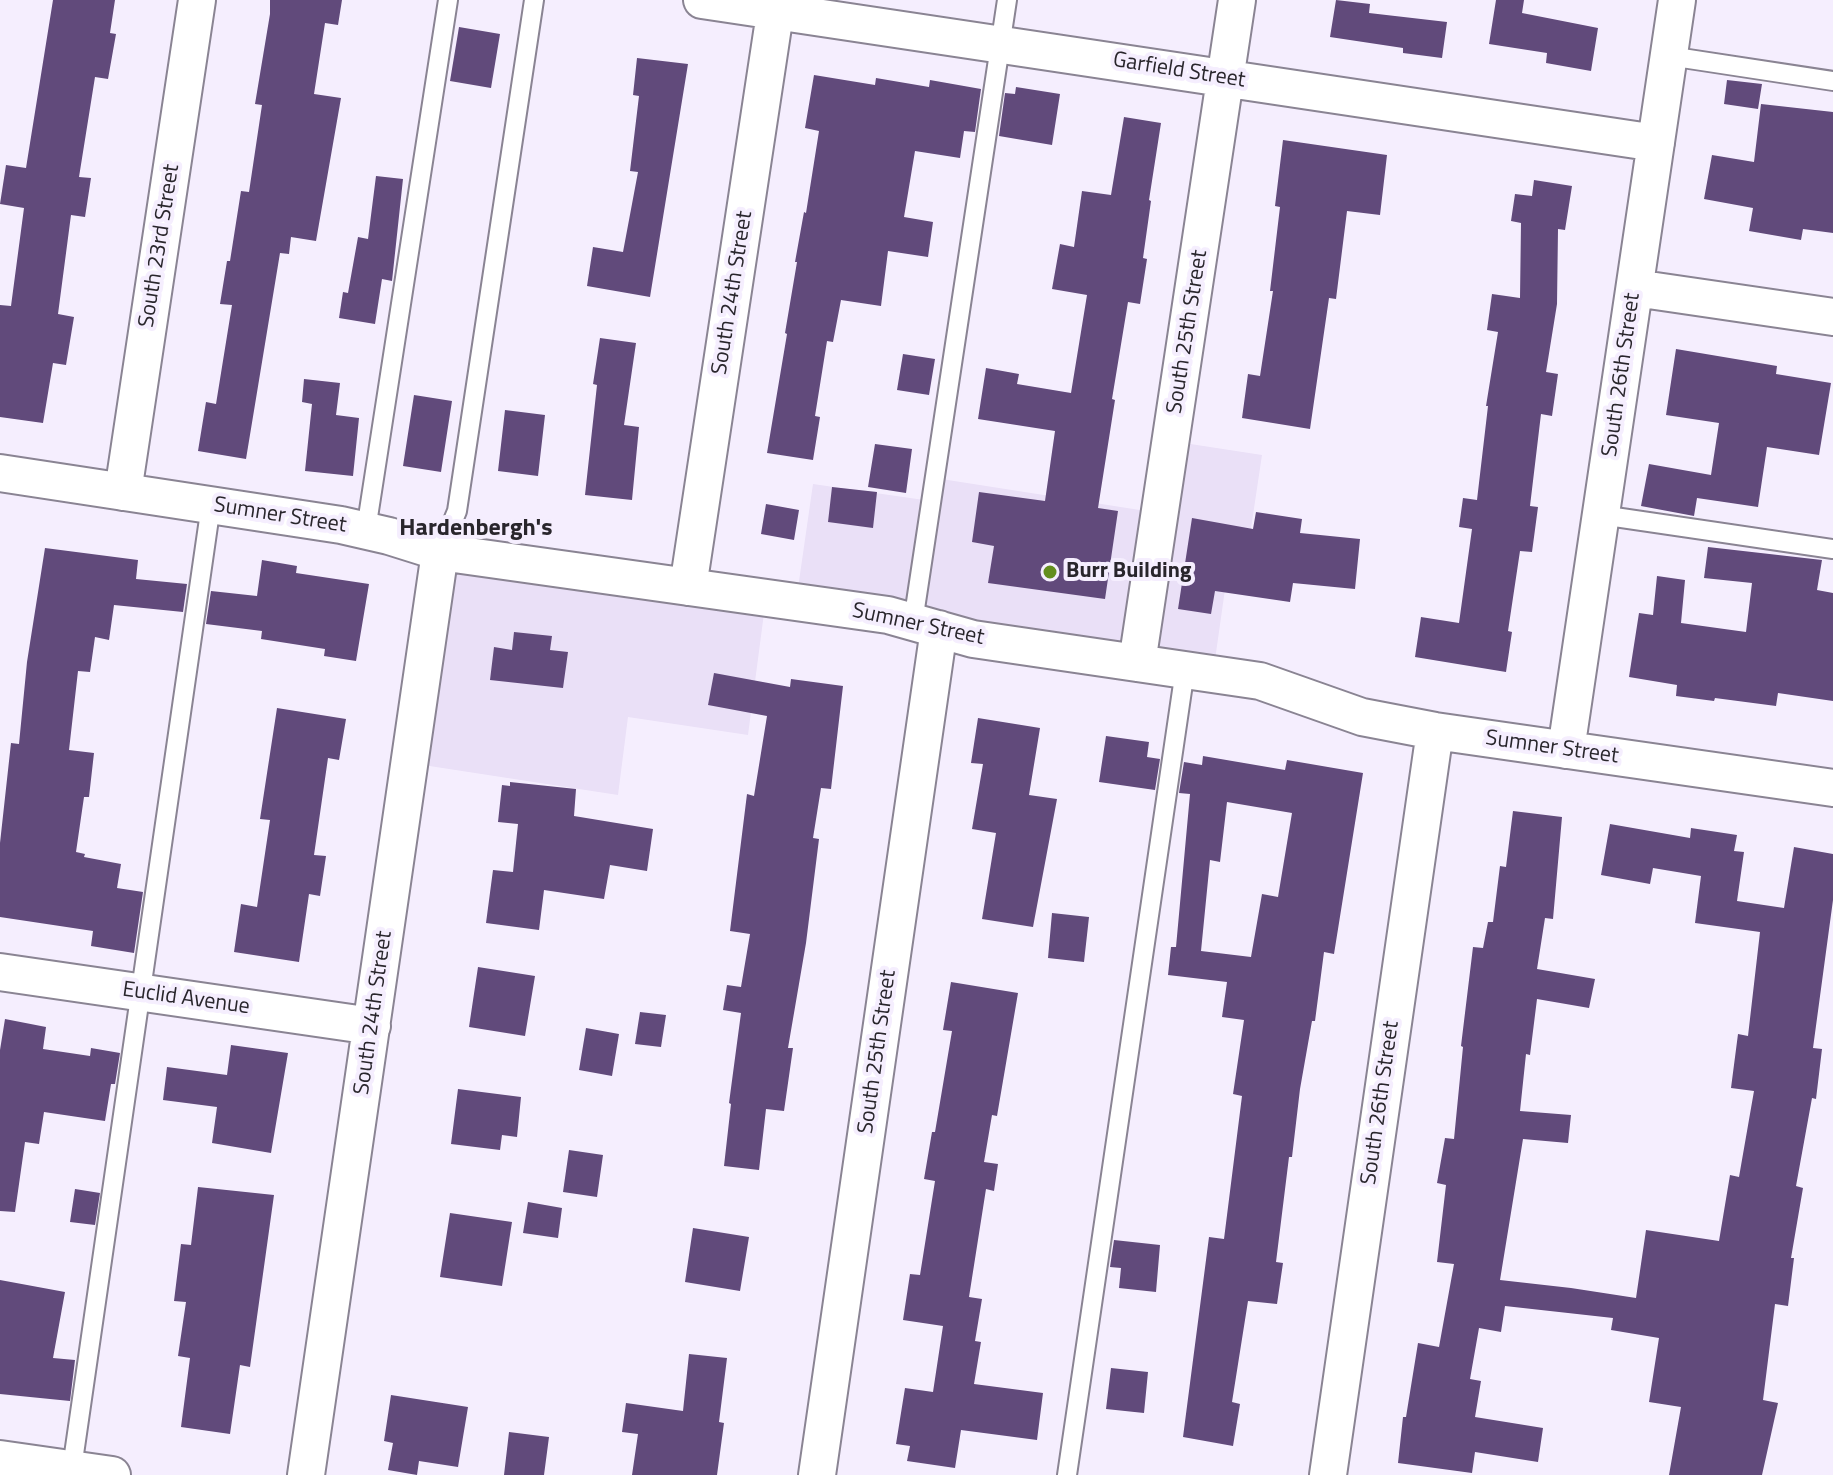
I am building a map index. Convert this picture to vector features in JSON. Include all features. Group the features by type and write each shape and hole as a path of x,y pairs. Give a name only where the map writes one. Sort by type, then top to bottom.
{"street":[{"name":"South 23rd Street","path":"123,492 197,0"},
{"name":"Garfield Street","path":"702,0 776,6 1000,45 1656,143"},
{"name":"South 25th Street","path":"1137,663 1237,0"},
{"name":"South 26th Street","path":"1566,750 1677,0"},
{"name":"South 24th Street","path":"688,587 776,6"},
{"path":"1635,288 1833,317"},
{"name":"Sumner Street","path":"0,473 366,530 440,552 888,615 973,639 1260,681 1362,717 1435,731 1833,788"},
{"name":"South 24th Street","path":"306,1475 440,552"},
{"name":"South 25th Street","path":"817,1475 926,625"},
{"name":"South 26th Street","path":"1328,1475 1435,731"},
{"name":"Euclid Avenue","path":"0,972 372,1026"},
{"path":"0,1459 72,1472 112,1475"}],"lane":[{"path":"366,530 448,0"},
{"path":"440,552 457,511 534,0"},
{"path":"926,625 1007,0"},
{"path":"1669,56 1833,81"},
{"path":"72,1472 211,505"},
{"path":"1601,515 1833,549"},
{"path":"1067,1475 1185,670"}],"shaded area":[{"path":"1171,441 1262,455 1250,535 1233,533 1213,674 796,602 813,484 931,501 935,478 1159,513"},
{"path":"440,552 766,598 748,735 628,717 618,795 410,763"}],"building":[{"path":"53,0 115,0 110,33 116,34 108,79 95,77 79,177 91,178 85,217 71,215 58,314 74,317 66,365 53,363 43,423 0,417 0,305 11,306 24,208 0,204 6,165 26,168"},
{"path":"270,0 342,0 338,25 325,23 314,94 341,98 316,241 291,237 289,254 280,253 246,459 198,451 206,402 216,404 232,305 220,304 241,191 249,192 262,105 255,104"},
{"path":"1336,0 1370,4 1369,13 1447,22 1442,58 1403,53 1403,48 1330,37"},
{"path":"1496,0 1524,0 1522,13 1598,28 1591,71 1546,63 1547,53 1489,44"},
{"path":"459,27 500,34 491,88 450,81"},
{"path":"637,58 688,64 650,297 587,286 593,247 623,252 638,172 630,171 639,96 633,95"},
{"path":"814,75 875,85 876,78 929,87 930,80 981,89 975,132 964,131 960,158 915,151 904,217 933,222 928,257 888,251 881,306 841,300 833,342 827,341 815,416 820,417 813,460 767,453 787,334 795,262 819,131 805,128"},
{"path":"1727,80 1762,84 1758,109 1724,104"},
{"path":"1016,87 1060,94 1052,145 999,136 1005,93 1015,94"},
{"path":"1761,104 1833,112 1833,233 1803,229 1801,240 1749,231 1753,208 1704,199 1712,155 1754,162"},
{"path":"1124,117 1161,123 1149,200 1143,258 1147,259 1140,304 1128,302 1098,508 1118,511 1105,599 988,583 994,546 972,542 979,492 1045,501 1055,431 978,419 986,368 1019,374 1017,384 1071,393 1087,295 1052,289 1060,244 1074,247 1082,191 1111,195"},
{"path":"1283,140 1387,155 1380,215 1347,211 1336,299 1329,298 1310,429 1242,418 1248,374 1260,376 1273,291 1270,291 1280,207 1275,206"},
{"path":"376,176 403,179 392,281 382,279 375,324 339,318 343,292 348,293 358,237 368,239"},
{"path":"1534,180 1572,186 1565,230 1558,229 1557,304 1546,372 1558,374 1552,416 1541,414 1530,506 1538,507 1532,552 1520,551 1508,631 1512,632 1506,672 1415,657 1421,617 1459,623 1472,529 1459,527 1463,498 1477,500 1486,406 1498,332 1487,330 1492,294 1520,298 1521,223 1511,221 1515,194 1532,196"},
{"path":"600,338 636,343 624,425 639,427 632,500 585,495 597,385 593,384"},
{"path":"1676,349 1777,366 1776,374 1831,383 1819,455 1767,447 1758,507 1697,498 1694,516 1641,506 1649,464 1711,475 1719,423 1666,415"},
{"path":"903,354 935,359 929,395 897,390"},
{"path":"304,379 340,383 336,415 359,418 353,476 305,471 312,404 302,402"},
{"path":"414,395 452,401 441,472 403,466"},
{"path":"505,410 545,415 538,476 498,471"},
{"path":"875,444 912,449 906,493 868,487"},
{"path":"832,487 877,492 873,528 828,522"},
{"path":"766,504 799,510 794,540 761,534"},
{"path":"1256,512 1302,519 1300,533 1360,539 1355,589 1293,583 1290,602 1215,591 1211,614 1178,609 1192,518 1253,529"},
{"path":"1708,547 1822,560 1817,590 1833,593 1833,701 1778,693 1776,706 1715,698 1714,701 1676,696 1677,685 1629,677 1639,613 1653,615 1657,576 1685,580 1681,623 1746,632 1752,583 1704,578"},
{"path":"45,548 138,560 136,579 187,584 183,612 114,605 109,640 95,637 90,672 78,671 69,750 94,753 89,797 84,797 76,852 85,854 84,857 121,864 117,888 143,892 134,953 91,946 93,931 0,917 0,843 11,743 19,744 27,662"},
{"path":"262,560 297,566 296,573 369,584 356,661 324,656 325,649 261,639 262,631 206,624 211,591 257,596"},
{"path":"514,632 552,636 550,650 568,652 563,688 490,680 494,647 512,650"},
{"path":"714,673 790,687 791,679 843,686 831,789 821,788 813,838 819,839 788,1048 793,1048 784,1111 766,1109 759,1170 724,1166 741,1013 723,1010 727,985 741,987 750,934 730,931 747,794 754,796 767,716 708,705"},
{"path":"277,708 346,719 339,760 328,758 314,855 326,856 320,896 309,894 299,962 234,952 241,904 257,907 270,820 260,819"},
{"path":"978,718 1040,728 1029,795 1057,799 1033,927 982,919 996,833 972,829 983,764 971,763"},
{"path":"1106,736 1149,742 1147,757 1160,759 1155,790 1099,782"},
{"path":"1203,756 1285,770 1287,760 1363,773 1334,954 1324,952 1315,1021 1312,1021 1300,1089 1276,1262 1283,1263 1277,1304 1248,1301 1232,1402 1240,1404 1233,1446 1183,1437 1209,1237 1224,1239 1242,1096 1233,1094 1244,1020 1222,1017 1227,982 1168,975 1171,947 1176,947 1190,794 1179,793 1184,762 1202,765","holes":["1227,802 1292,813 1278,897 1262,894 1251,957 1201,951 1210,860 1220,862"]},
{"path":"510,782 576,789 574,816 653,829 647,871 610,865 604,899 544,890 539,930 486,923 493,870 513,872 518,824 498,822 502,785 510,786"},
{"path":"1513,811 1562,817 1553,919 1545,918 1537,969 1595,979 1589,1008 1537,999 1530,1055 1526,1054 1520,1111 1571,1115 1568,1143 1523,1139 1500,1280 1636,1298 1646,1230 1719,1241 1730,1175 1739,1177 1754,1091 1731,1088 1738,1034 1748,1036 1760,932 1695,923 1701,876 1653,868 1650,884 1601,875 1610,824 1690,838 1691,828 1737,835 1734,851 1744,852 1737,901 1784,908 1794,847 1833,854 1833,900 1813,1048 1822,1049 1816,1099 1812,1098 1796,1186 1803,1188 1791,1258 1794,1258 1788,1306 1775,1304 1763,1400 1778,1403 1762,1475 1669,1475 1681,1407 1649,1402 1659,1338 1611,1330 1613,1318 1505,1306 1501,1332 1479,1328 1470,1379 1481,1381 1475,1417 1543,1428 1538,1462 1475,1452 1472,1473 1398,1463 1403,1417 1406,1417 1418,1343 1439,1347 1454,1264 1437,1262 1446,1185 1437,1183 1445,1138 1454,1139 1473,947 1483,948 1488,922 1493,922 1500,866 1506,867"},
{"path":"1052,913 1089,917 1084,962 1048,958"},
{"path":"478,967 535,976 525,1036 469,1027"},
{"path":"951,982 1018,993 997,1116 992,1115 984,1162 998,1164 994,1191 986,1189 969,1297 982,1299 975,1341 981,1342 974,1384 1043,1393 1037,1440 961,1430 955,1468 907,1461 910,1446 896,1444 905,1388 933,1392 943,1326 903,1320 910,1274 920,1275 935,1181 924,1179 952,1031 943,1030"},
{"path":"640,1012 666,1015 661,1047 635,1044"},
{"path":"5,1019 46,1027 43,1049 90,1056 91,1048 120,1053 105,1121 44,1112 39,1144 25,1142 15,1212 0,1211 0,1050"},
{"path":"586,1028 619,1034 612,1076 579,1070"},
{"path":"231,1045 288,1053 271,1153 212,1143 217,1107 163,1100 167,1067 227,1075"},
{"path":"458,1089 521,1097 517,1137 502,1135 500,1150 451,1144"},
{"path":"569,1150 603,1155 597,1197 563,1192"},
{"path":"198,1187 274,1195 250,1367 240,1365 230,1434 181,1427 190,1358 178,1356 186,1302 174,1301 181,1244 191,1245"},
{"path":"75,1189 100,1193 95,1225 70,1222"},
{"path":"528,1202 562,1208 558,1238 523,1233"},
{"path":"450,1213 512,1222 502,1286 440,1277"},
{"path":"693,1228 749,1237 740,1291 685,1282"},
{"path":"1114,1240 1160,1245 1156,1292 1119,1288 1121,1268 1110,1267"},
{"path":"0,1280 65,1292 53,1358 75,1360 70,1401 0,1394"},
{"path":"689,1354 727,1358 719,1422 724,1423 717,1475 632,1475 638,1434 622,1432 626,1403 683,1411"},
{"path":"1111,1368 1148,1372 1144,1413 1106,1409"},
{"path":"391,1395 468,1407 458,1467 419,1461 417,1475 388,1470 393,1443 384,1441"},
{"path":"509,1432 549,1437 544,1475 504,1475"}],"place":[{"name":"Burr Building","path":"1050,572"}],"district":[{"name":"Hardenbergh's","path":"476,529"}]}
